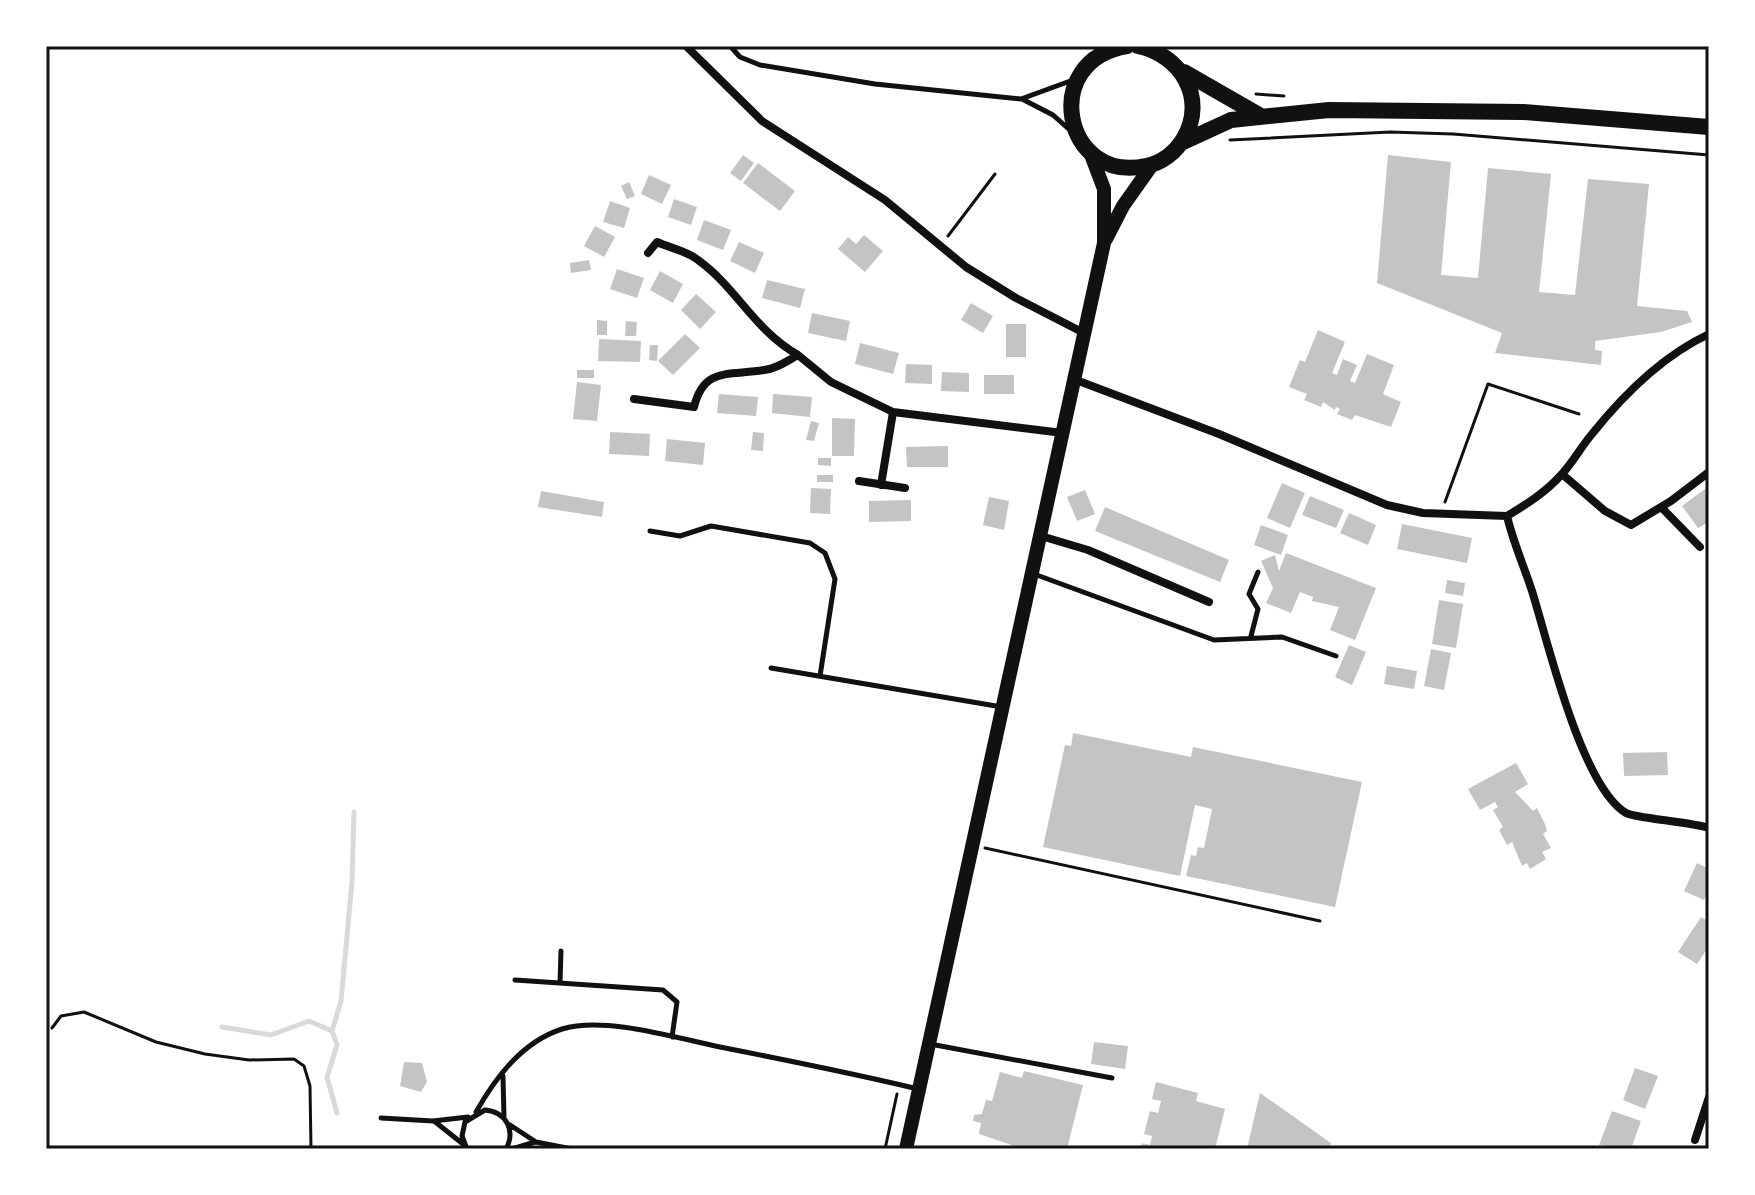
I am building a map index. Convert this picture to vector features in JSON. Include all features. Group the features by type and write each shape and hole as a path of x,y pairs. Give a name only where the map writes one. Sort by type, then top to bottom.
{"main road":[{"path":"1127,46 1108,49 1090,62 1078,77 1070,103 1079,138 1090,152 1106,163 1124,168 1152,165"},
{"path":"1138,46 1172,58 1259,115"},
{"path":"1172,58 1191,93 1193,110 1181,143"},
{"path":"1104,243 1123,206 1152,165 1181,143 1212,126 1259,115 1426,109 1523,112 1709,127"},
{"path":"906,1149 1104,243 1104,189 1090,152"}],"street":[{"path":"686,46 762,121 885,200 941,246 1016,298 1084,333"},
{"path":"648,253 657,242 695,257 723,283 754,322 778,343 831,382 893,412 1063,433"},
{"path":"1076,380 1219,434 1356,495 1407,509 1507,516 1539,495 1562,474 1592,434 1643,378 1675,352 1709,334"},
{"path":"634,399 694,407 699,388 712,377 767,370 798,355"},
{"path":"881,485 893,412"},
{"path":"1562,474 1605,511 1631,525 1709,472"},
{"path":"859,481 905,488"},
{"path":"1661,507 1700,547"},
{"path":"1507,516 1565,696 1598,782 1614,803 1631,816 1664,817 1709,828"},
{"path":"1041,536 1088,550 1209,602"},
{"path":"1695,1140 1709,1097"}],"lane":[{"path":"730,46 740,57 760,65 889,86 1021,99 1053,115 1079,138"},
{"path":"1021,99 1078,77"},
{"path":"650,531 680,536 711,526 815,545 832,564 835,579 820,676"},
{"path":"1251,636 1258,609 1249,594 1258,572"},
{"path":"1033,573 1214,640 1282,637 1336,656"},
{"path":"771,668 1005,707"},
{"path":"560,983 561,951"},
{"path":"515,980 656,988 669,992 678,1008 672,1037"},
{"path":"465,1147 462,1129 470,1116 530,1044 573,1026 603,1026 672,1037 919,1089"},
{"path":"929,1044 1112,1078"},
{"path":"503,1075 506,1121 511,1135 509,1149 536,1142"},
{"path":"476,1112 489,1110 536,1142 572,1149"},
{"path":"381,1118 433,1121 470,1116"},
{"path":"433,1121 465,1147"}],"path":[{"path":"1226,140 1390,132 1453,134 1709,155"},
{"path":"941,246 995,174"},
{"path":"1441,513 1488,384 1579,414"},
{"path":"974,846 1320,921"},
{"path":"52,1028 61,1016 84,1012 156,1042 205,1054 249,1060 294,1059 304,1066 310,1086 311,1149"},
{"path":"885,1149 899,1084"}],"building":[{"path":"743,155 754,163 741,181 730,173"},
{"path":"1388,155 1451,162 1441,275 1478,278 1488,168 1551,174 1539,292 1575,295 1588,179 1649,184 1637,306 1687,311 1692,322 1661,332 1595,341 1595,350 1602,351 1601,365 1495,353 1502,333 1377,283"},
{"path":"758,163 795,191 780,211 743,183"},
{"path":"649,175 671,185 662,204 641,194"},
{"path":"629,182 635,196 627,199 621,186"},
{"path":"674,199 697,207 691,225 668,217"},
{"path":"610,201 630,208 624,228 603,222"},
{"path":"704,220 731,230 723,250 697,240"},
{"path":"595,226 615,237 604,257 584,246"},
{"path":"864,235 883,251 865,272 838,249 848,237 856,244"},
{"path":"739,242 764,253 755,273 730,261"},
{"path":"589,260 591,270 571,273 570,263"},
{"path":"617,269 644,278 637,298 610,289"},
{"path":"660,271 683,284 673,303 650,290"},
{"path":"767,280 805,289 800,308 762,298"},
{"path":"696,294 716,312 700,329 681,310"},
{"path":"971,303 993,316 983,333 961,320"},
{"path":"812,313 850,321 846,341 808,333"},
{"path":"597,320 607,321 607,335 597,335"},
{"path":"626,321 637,322 636,336 625,336"},
{"path":"1006,324 1026,324 1026,357 1006,357"},
{"path":"1318,330 1345,342 1332,373 1337,375 1343,359 1357,365 1350,381 1355,383 1367,354 1394,365 1383,394 1401,402 1391,427 1355,415 1352,420 1337,414 1340,409 1336,407 1335,410 1323,402 1321,407 1304,400 1307,394 1289,387 1300,360 1305,362"},
{"path":"685,334 700,348 673,375 658,361"},
{"path":"599,339 641,341 640,362 598,361"},
{"path":"860,343 899,353 893,374 855,364"},
{"path":"650,345 658,345 657,361 649,360"},
{"path":"906,364 932,365 932,384 905,383"},
{"path":"577,370 594,370 594,378 577,378"},
{"path":"942,372 969,373 969,392 941,391"},
{"path":"984,375 1014,375 1014,394 984,394"},
{"path":"577,382 601,385 597,421 573,419"},
{"path":"719,394 758,397 756,416 717,413"},
{"path":"773,394 812,397 810,417 772,413"},
{"path":"832,418 855,419 854,456 832,456"},
{"path":"811,421 819,423 814,441 806,440"},
{"path":"610,432 650,434 649,456 609,454"},
{"path":"753,432 764,433 763,451 751,450"},
{"path":"667,439 705,443 703,465 665,461"},
{"path":"948,446 948,467 907,467 906,447"},
{"path":"818,458 831,458 831,466 818,465"},
{"path":"817,475 833,475 833,482 817,482"},
{"path":"1282,483 1305,493 1290,528 1267,518"},
{"path":"1709,486 1709,522 1698,528 1682,506"},
{"path":"811,488 831,489 830,514 810,513"},
{"path":"1085,490 1095,514 1077,521 1067,497"},
{"path":"541,491 604,502 602,517 538,507"},
{"path":"1310,496 1344,510 1336,528 1302,515"},
{"path":"989,497 1009,501 1004,530 983,525"},
{"path":"911,500 911,521 869,522 869,501"},
{"path":"1105,507 1229,560 1220,582 1095,531"},
{"path":"1349,513 1376,525 1368,545 1340,533"},
{"path":"1402,524 1472,538 1467,563 1397,549"},
{"path":"1261,525 1288,535 1281,555 1254,545"},
{"path":"1286,553 1376,588 1355,640 1330,630 1339,607 1312,601 1313,597 1300,592 1291,613 1266,603 1273,588 1261,561 1275,555 1279,571"},
{"path":"1447,580 1465,583 1463,596 1445,593"},
{"path":"1439,600 1463,604 1456,648 1432,644"},
{"path":"1349,645 1366,652 1352,685 1335,677"},
{"path":"1431,649 1451,653 1444,690 1424,686"},
{"path":"1387,666 1417,671 1414,689 1384,684"},
{"path":"1073,733 1191,757 1193,747 1362,782 1335,907 1186,876 1191,855 1196,856 1198,847 1204,848 1212,809 1195,805 1180,876 1043,847 1065,745 1071,746"},
{"path":"1667,752 1668,775 1624,776 1623,753"},
{"path":"1516,763 1528,784 1515,792 1533,811 1537,808 1547,831 1543,834 1551,848 1542,852 1546,859 1530,869 1527,863 1522,866 1512,842 1507,845 1499,830 1503,827 1493,810 1498,807 1495,802 1480,810 1468,789"},
{"path":"1697,863 1709,869 1709,889 1704,900 1684,891"},
{"path":"1701,917 1709,922 1709,946 1697,964 1678,952"},
{"path":"1094,1042 1128,1046 1125,1069 1091,1064"},
{"path":"404,1062 422,1063 427,1082 421,1092 400,1086"},
{"path":"1635,1068 1658,1076 1645,1109 1623,1100"},
{"path":"1024,1071 1083,1085 1067,1149 1023,1149 979,1134 981,1123 973,1121 974,1115 982,1114 986,1100 992,1101 1000,1072 1022,1078"},
{"path":"1156,1082 1198,1093 1196,1101 1225,1109 1215,1149 1141,1149 1142,1143 1150,1145 1152,1136 1144,1134 1150,1111 1158,1113 1161,1101 1152,1099"},
{"path":"1260,1093 1331,1143 1329,1149 1247,1149"},
{"path":"1612,1111 1641,1121 1631,1149 1599,1145"}],"waterway":[{"path":"337,1113 327,1077 337,1045 332,1031 341,1001 352,882 354,812"},
{"path":"222,1027 271,1035 309,1021 332,1031"}]}
